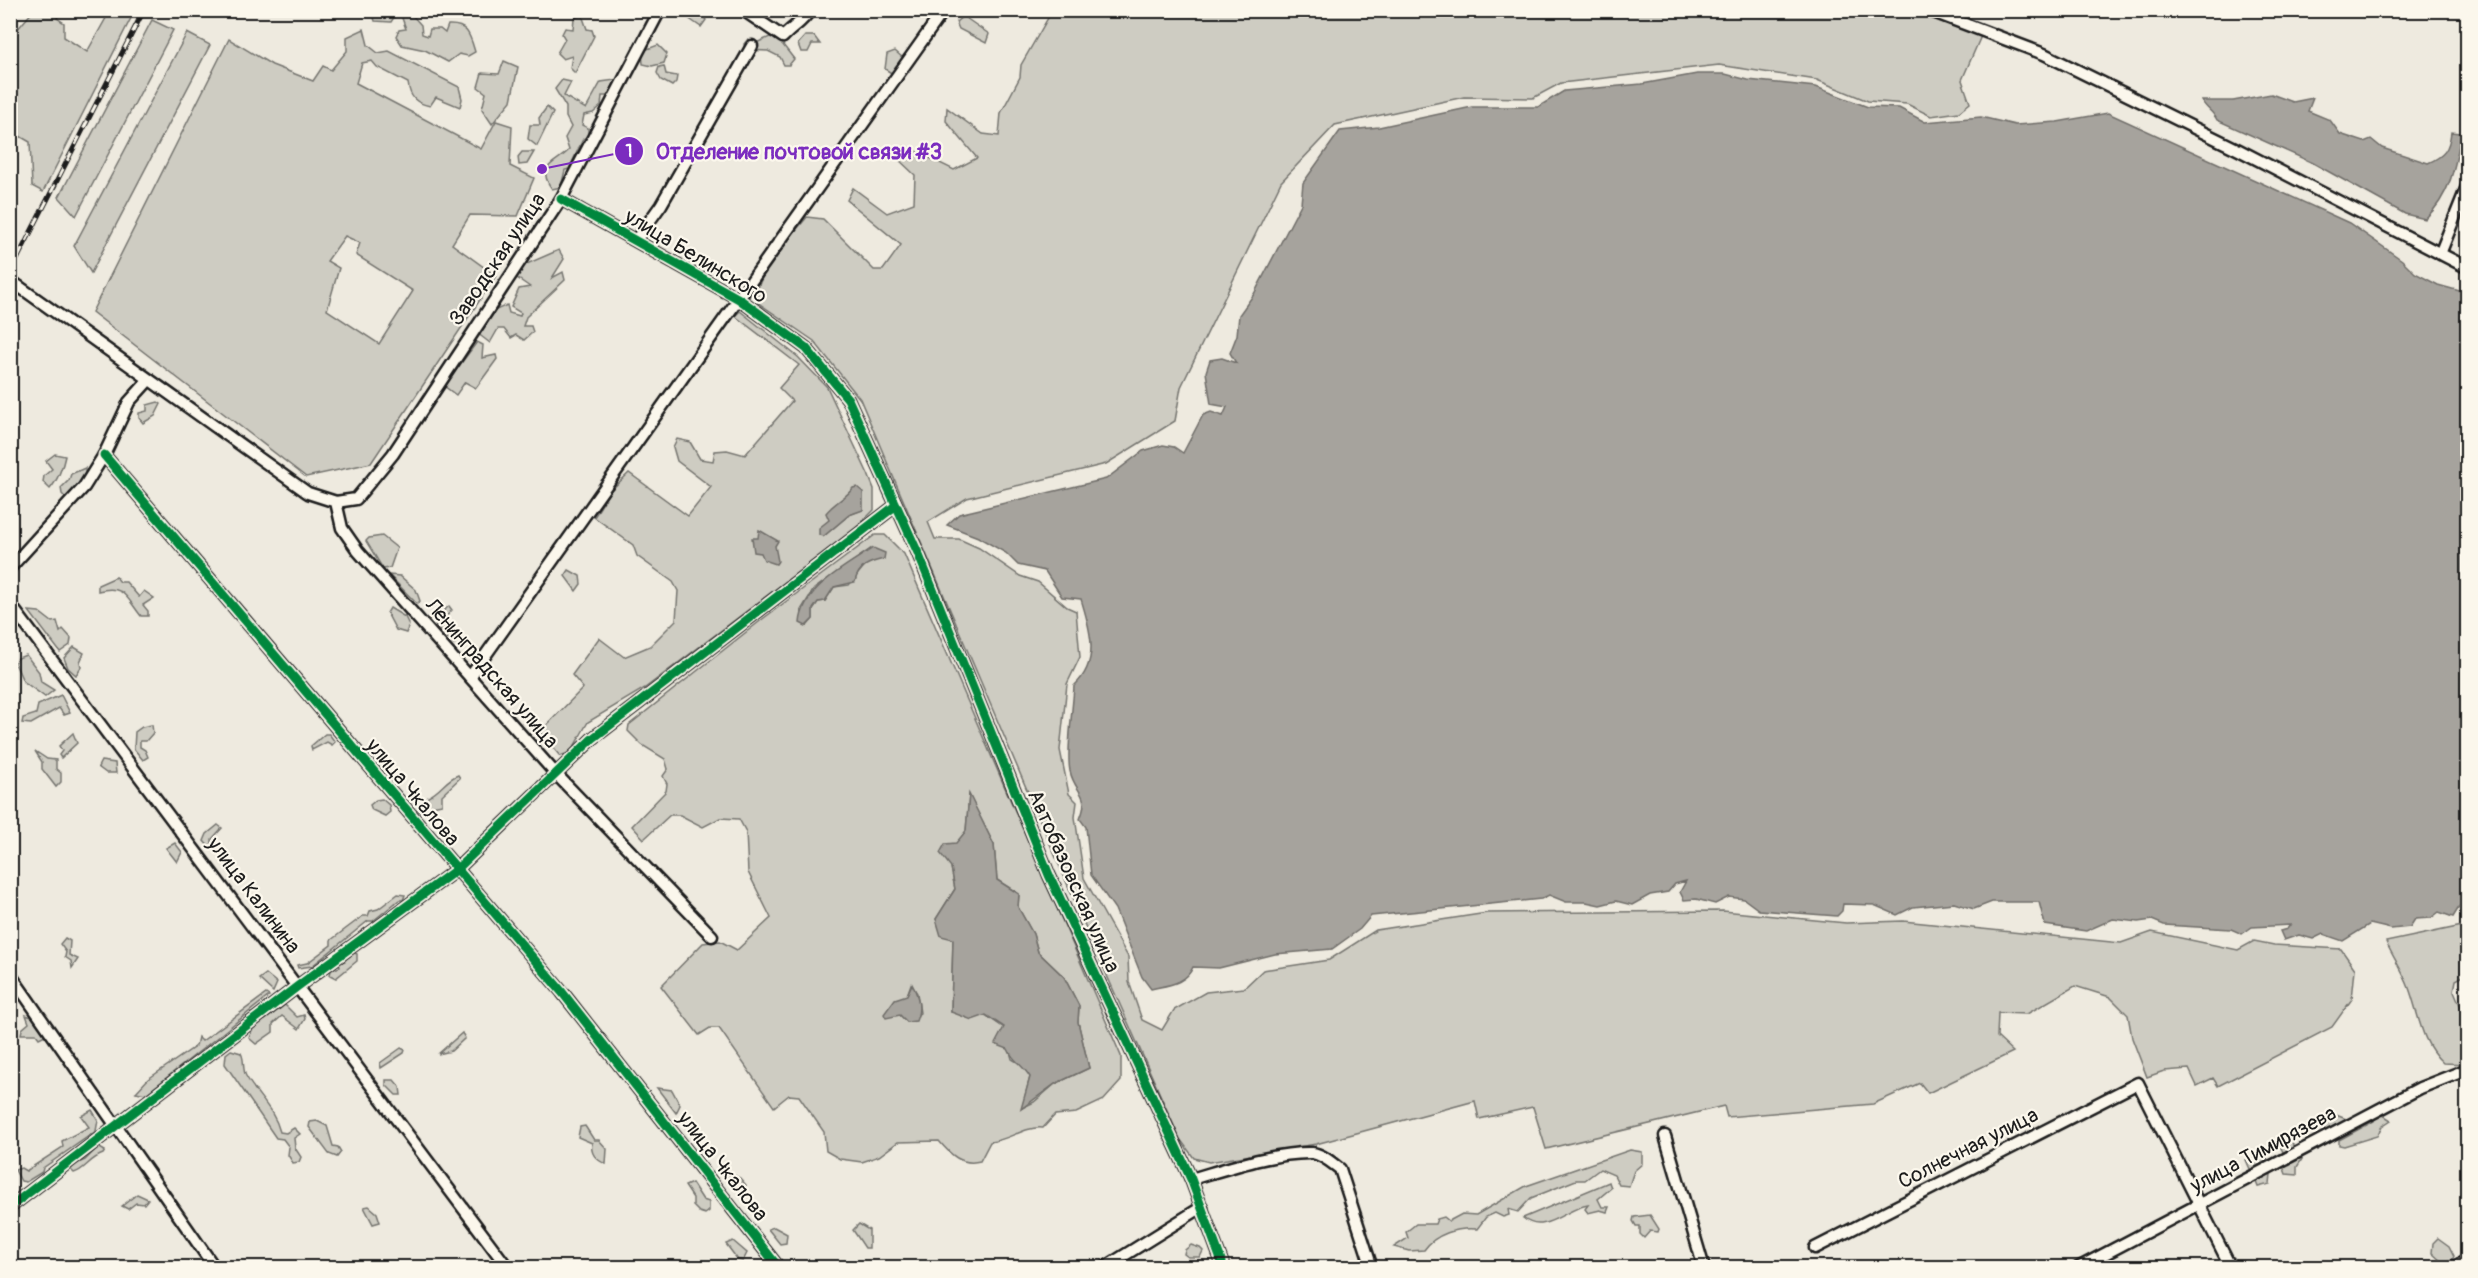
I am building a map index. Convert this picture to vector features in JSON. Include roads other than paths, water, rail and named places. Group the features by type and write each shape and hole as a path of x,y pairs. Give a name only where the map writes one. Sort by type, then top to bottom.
{"street":[{"name":"Заводская улица","path":"336,502 356,499 393,454 561,199 660,10"},
{"path":"743,10 783,37 792,26 803,21 810,10"},
{"name":"улица Белинского","path":"470,677 944,10"},
{"path":"1928,10 2044,54 2239,150 2468,268"},
{"path":"636,240 661,205 752,45"},
{"path":"2440,254 2468,184"},
{"name":"улица Белинского","path":"561,199 739,299 807,348 848,399 895,506"},
{"path":"10,280 148,381 308,493 336,502"},
{"path":"10,568 77,496 104,455 129,402 148,381"},
{"name":"улица Чкалова","path":"104,455 562,992 779,1268"},
{"name":"Ленинградская улица","path":"336,502 342,528 358,551 555,773 711,936"},
{"path":"10,1207 298,986 456,870 592,739 895,506"},
{"name":"Автобазовская улица","path":"895,506 918,553 1050,875 1191,1179 1224,1268"},
{"name":"улица Калинина","path":"10,604 508,1268"},
{"path":"10,974 215,1268"},
{"name":"улица Тимирязева","path":"2078,1268 2420,1088 2468,1069"},
{"name":"Солнечная улица","path":"1815,1248 2138,1083 2200,1204"},
{"path":"1665,1136 1704,1268"},
{"path":"1191,1179 1253,1161 1314,1153 1329,1160 1340,1169 1372,1268"},
{"path":"2200,1204 2230,1268"},
{"path":"1104,1268 1202,1206"},
{"path":"2452,1268 2468,1260"}],"waterway":[{"path":"391,1268 397,1264"}],"railway":[{"path":"10,273 144,10"}],"place":[{"name":"Отделение почтовой связи #3","path":"542,169"}]}
